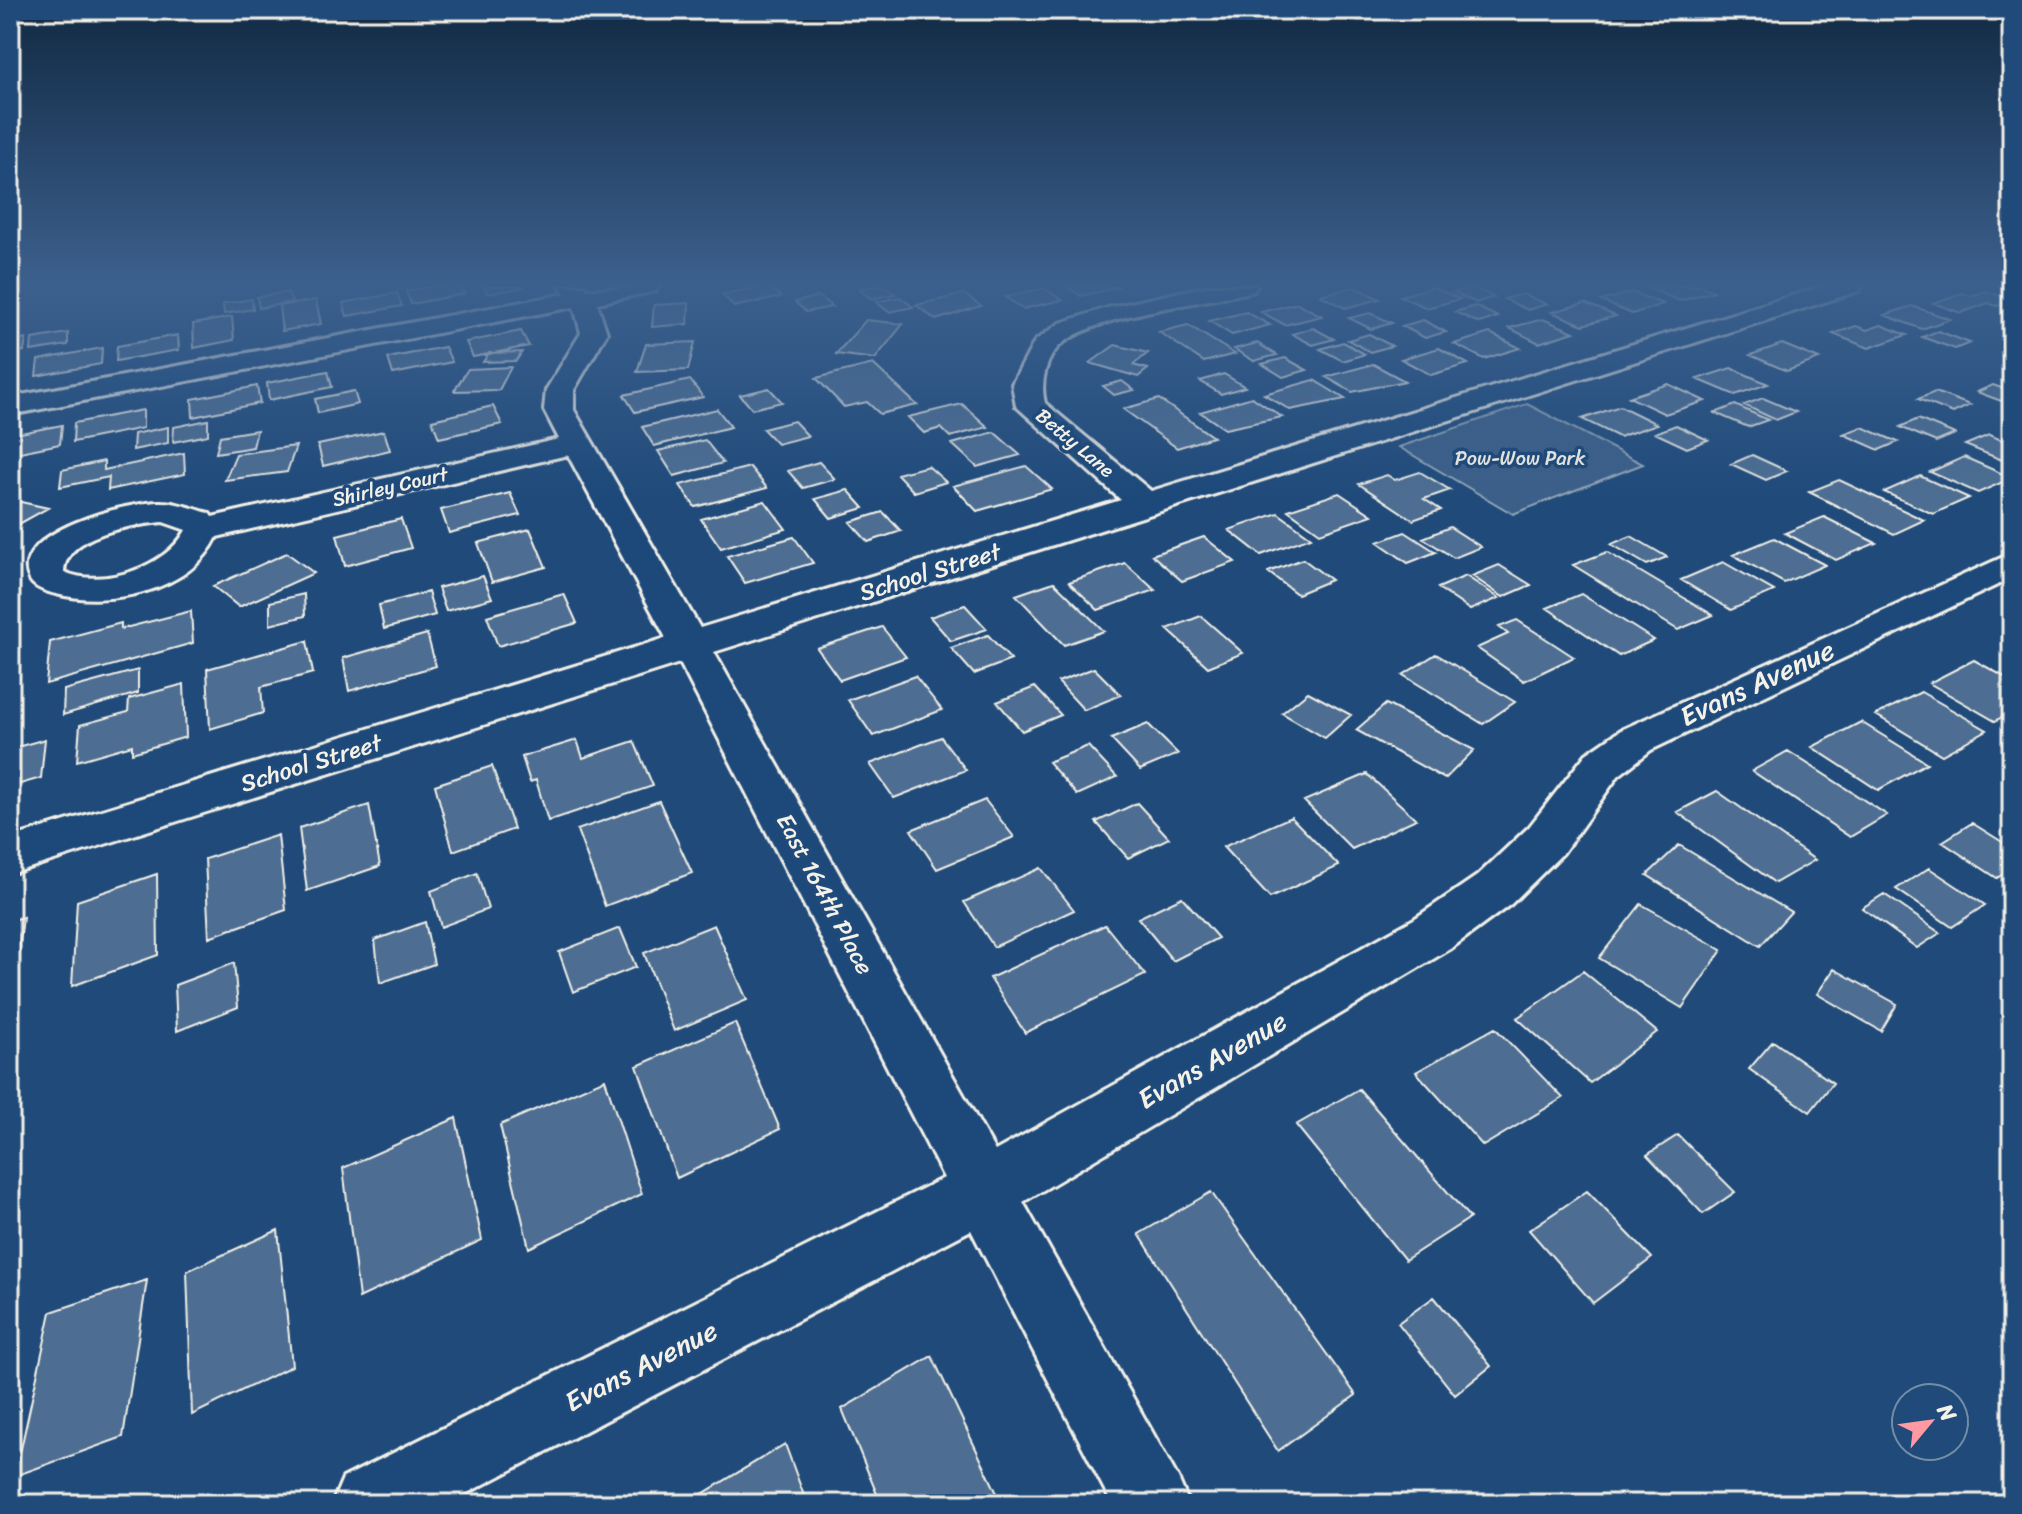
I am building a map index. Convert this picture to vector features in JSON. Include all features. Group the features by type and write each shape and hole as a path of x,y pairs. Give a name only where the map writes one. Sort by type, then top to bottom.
{"street":[{"path":"10,406 255,357"},
{"name":"East 164th Place","path":"580,357 558,396 559,410 691,647 1152,1504"},
{"name":"Betty Lane","path":"1039,357 1026,384 1031,406 1146,504"},
{"name":"School Street","path":"10,856 1622,357"},
{"name":"Shirley Court","path":"203,530 577,444"},
{"name":"Evans Avenue","path":"369,1504 985,1190 1432,934 1494,890 1546,840 1602,765 1636,740 2000,582"}],"green space":[{"name":"Pow-Wow Park","path":"1527,404 1643,464 1513,514 1399,447"}],"building":[{"path":"56,357 101,357 101,364 36,376 38,360"},
{"path":"116,357 141,357 116,361"},
{"path":"450,357 452,362 393,374 388,358"},
{"path":"487,357 519,357 516,361 483,362"},
{"path":"642,357 691,357 688,370 637,372"},
{"path":"1099,357 1143,357 1133,365 1148,369 1138,377 1090,363"},
{"path":"1196,357 1225,357 1204,362"},
{"path":"1247,357 1271,357 1254,361"},
{"path":"1335,357 1357,357 1343,361"},
{"path":"1455,357 1468,364 1431,375 1401,359"},
{"path":"1754,357 1819,359 1787,371"},
{"path":"1285,358 1307,370 1283,377 1262,364"},
{"path":"873,364 917,405 880,414 867,402 844,407 816,378"},
{"path":"1373,364 1405,381 1352,392 1326,377"},
{"path":"511,367 499,390 454,391 468,369"},
{"path":"1731,368 1768,384 1735,395 1697,379"},
{"path":"328,371 332,387 269,400 267,383"},
{"path":"1224,374 1245,387 1221,394 1200,381"},
{"path":"690,380 703,397 635,412 624,395"},
{"path":"1314,380 1345,399 1290,410 1264,394"},
{"path":"1122,381 1134,390 1114,395 1103,386"},
{"path":"1668,384 1705,401 1665,414 1629,397"},
{"path":"1993,385 2012,392 2012,405 1977,392"},
{"path":"257,386 260,403 193,417 192,399"},
{"path":"769,388 782,402 752,409 740,395"},
{"path":"354,391 358,404 318,413 315,399"},
{"path":"1935,392 1970,405 1953,413 1918,399"},
{"path":"1252,397 1282,417 1225,429 1200,412"},
{"path":"1763,398 1796,412 1776,420 1744,405"},
{"path":"1159,399 1213,437 1177,448 1123,409"},
{"path":"962,404 988,427 950,437 941,428 924,433 908,417"},
{"path":"1735,405 1768,420 1748,427 1715,413"},
{"path":"493,406 502,424 439,438 432,420"},
{"path":"1620,406 1657,424 1619,437 1582,419"},
{"path":"717,409 731,427 654,446 642,427"},
{"path":"143,410 143,428 73,442 74,423"},
{"path":"1918,419 1955,434 1936,442 1900,427"},
{"path":"208,420 208,435 173,442 174,427"},
{"path":"794,421 808,436 777,444 763,429"},
{"path":"62,425 60,444 10,454 10,435"},
{"path":"1676,425 1708,440 1687,448 1655,433"},
{"path":"168,427 168,443 133,450 134,434"},
{"path":"1862,427 1898,442 1879,450 1843,434"},
{"path":"257,430 253,447 216,453 220,436"},
{"path":"384,431 390,450 323,466 318,445"},
{"path":"994,432 1020,455 977,467 952,444"},
{"path":"1989,435 2012,444 2012,464 1965,445"},
{"path":"705,440 723,463 674,476 658,451"},
{"path":"296,446 287,472 225,480 236,454"},
{"path":"184,453 185,474 108,490 109,477 60,487 62,470 104,461 104,470"},
{"path":"1752,455 1787,471 1766,480 1731,464"},
{"path":"1964,457 2012,478 1978,493 1930,472"},
{"path":"819,462 835,479 803,488 788,471"},
{"path":"928,466 946,482 914,492 897,474"},
{"path":"1026,466 1052,489 977,511 953,486"},
{"path":"750,467 767,488 695,507 680,485"},
{"path":"1420,472 1450,490 1424,499 1441,510 1413,520 1359,484 1387,475 1395,480"},
{"path":"1920,476 1969,498 1933,514 1884,492"},
{"path":"1839,480 1924,520 1894,534 1809,492"},
{"path":"848,490 864,508 831,518 815,499"},
{"path":"510,493 520,515 449,533 441,510"},
{"path":"1339,493 1372,515 1320,533 1288,510"},
{"path":"12,500 48,508 10,529"},
{"path":"765,501 786,529 721,548 701,519"},
{"path":"883,512 901,531 868,542 850,522"},
{"path":"1278,513 1311,537 1261,555 1229,530"},
{"path":"1824,517 1876,543 1836,560 1785,533"},
{"path":"401,519 411,548 345,566 337,535"},
{"path":"1450,527 1481,547 1454,558 1423,538"},
{"path":"530,529 546,567 492,582 478,543"},
{"path":"1405,532 1436,552 1408,563 1378,542"},
{"path":"1631,536 1667,557 1647,565 1611,544"},
{"path":"794,537 813,563 745,583 727,556"},
{"path":"1204,537 1235,562 1182,581 1152,555"},
{"path":"1774,538 1825,565 1784,583 1733,555"},
{"path":"1607,552 1713,615 1678,630 1573,565"},
{"path":"287,553 314,573 239,607 213,586"},
{"path":"1303,559 1331,580 1297,594 1268,572"},
{"path":"1723,562 1774,591 1731,610 1681,580"},
{"path":"1125,563 1155,590 1098,610 1069,582"},
{"path":"1499,565 1531,585 1503,597 1472,576"},
{"path":"483,576 492,598 446,611 438,588"},
{"path":"1466,576 1499,598 1470,610 1438,588"},
{"path":"1054,582 1104,631 1064,645 1016,595"},
{"path":"428,592 435,615 384,629 379,605"},
{"path":"304,594 305,616 270,625 270,602"},
{"path":"564,594 577,623 498,646 487,616"},
{"path":"1581,594 1654,640 1619,656 1547,608"},
{"path":"965,605 987,629 951,641 930,617"},
{"path":"191,611 193,643 46,684 50,642 121,623 121,629"},
{"path":"1201,616 1243,653 1208,667 1167,629"},
{"path":"1517,620 1574,657 1524,681 1477,648 1508,634 1499,627"},
{"path":"882,627 906,657 840,680 817,648"},
{"path":"427,634 436,666 349,691 343,658"},
{"path":"988,635 1011,660 974,674 951,648"},
{"path":"307,641 313,673 261,687 263,713 210,729 207,669"},
{"path":"1436,654 1515,702 1483,724 1403,675"},
{"path":"1974,660 2012,681 2012,711 1995,721 1929,683"},
{"path":"1094,668 1121,695 1084,710 1058,682"},
{"path":"138,670 138,693 63,715 64,690"},
{"path":"915,676 942,710 873,736 848,700"},
{"path":"184,684 186,737 132,753 132,745 77,761 80,725 128,712 129,699"},
{"path":"1035,687 1061,715 1022,731 997,702"},
{"path":"1308,692 1351,715 1325,738 1282,713"},
{"path":"1921,692 1987,730 1942,755 1876,715"},
{"path":"1386,704 1474,750 1445,779 1356,730"},
{"path":"1861,722 1927,763 1878,790 1812,747"},
{"path":"1148,724 1178,754 1140,770 1111,739"},
{"path":"941,737 966,770 894,798 870,764"},
{"path":"45,739 41,778 10,787 10,749"},
{"path":"577,740 583,758 634,741 653,786 548,821 536,780 530,782 522,757"},
{"path":"1088,746 1117,777 1077,795 1048,762"},
{"path":"1788,751 1887,815 1850,837 1752,771"},
{"path":"492,766 514,829 453,851 435,785"},
{"path":"1367,774 1416,819 1352,849 1304,801"},
{"path":"1717,791 1815,860 1775,883 1677,812"},
{"path":"985,800 1014,837 937,869 911,830"},
{"path":"659,801 692,873 605,906 577,830"},
{"path":"1137,803 1169,838 1128,858 1096,822"},
{"path":"369,805 380,866 307,891 299,828"},
{"path":"1291,817 1339,866 1270,898 1223,847"},
{"path":"1972,823 2012,848 2012,868 1997,878 1942,842"},
{"path":"278,835 286,910 209,937 205,859"},
{"path":"1679,845 1791,912 1760,946 1647,875"},
{"path":"1041,868 1074,910 994,947 964,902"},
{"path":"1929,868 1985,905 1952,927 1896,889"},
{"path":"477,873 488,909 441,927 431,891"},
{"path":"157,874 158,955 72,986 77,901"},
{"path":"1884,894 1940,933 1917,948 1862,908"},
{"path":"1182,897 1218,938 1173,961 1138,918"},
{"path":"1641,904 1722,950 1682,1008 1599,958"},
{"path":"23,917 16,976 10,979 10,921"},
{"path":"425,922 434,964 380,983 375,940"},
{"path":"714,925 747,1000 674,1031 644,953"},
{"path":"1105,925 1145,975 1025,1033 990,978"},
{"path":"620,928 636,967 573,992 559,952"},
{"path":"234,963 238,1007 177,1031 175,985"},
{"path":"1834,969 1897,1004 1881,1031 1817,994"},
{"path":"1583,971 1657,1032 1590,1083 1517,1018"},
{"path":"735,1023 780,1129 677,1178 637,1066"},
{"path":"1495,1028 1563,1098 1483,1146 1416,1072"},
{"path":"1773,1041 1833,1083 1810,1112 1749,1069"},
{"path":"605,1079 642,1194 529,1248 500,1125"},
{"path":"1359,1089 1470,1218 1405,1260 1296,1125"},
{"path":"456,1118 482,1240 359,1298 343,1168"},
{"path":"1678,1135 1735,1192 1703,1214 1647,1155"},
{"path":"1587,1191 1652,1258 1593,1303 1529,1230"},
{"path":"1211,1192 1356,1395 1278,1451 1139,1234"},
{"path":"278,1230 292,1366 192,1415 187,1271"},
{"path":"147,1280 123,1437 15,1476 51,1312"},
{"path":"1434,1297 1491,1366 1455,1395 1398,1323"},
{"path":"932,1356 1002,1504 881,1504 842,1409"},
{"path":"785,1444 807,1504 692,1504 691,1501"}]}
